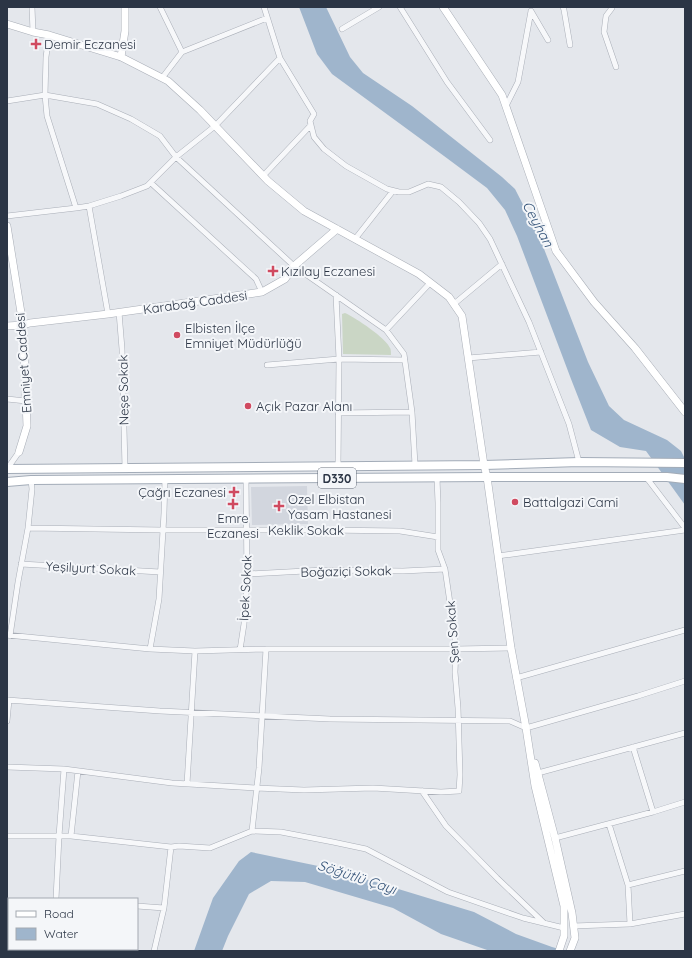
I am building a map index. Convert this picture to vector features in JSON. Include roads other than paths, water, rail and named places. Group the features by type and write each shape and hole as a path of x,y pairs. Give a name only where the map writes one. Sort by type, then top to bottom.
{"main road":[{"name":"D330","path":"7,469 484,465 579,462 685,463"},
{"name":"D330","path":"7,482 31,480 246,478 667,477 685,479"}],"street":[{"path":"32,7 33,32"},
{"path":"121,57 125,31 126,7"},
{"path":"160,7 182,52"},
{"path":"264,7 280,58 314,114 310,121 314,137 324,149 346,166 393,191 410,192 428,184 441,187 459,202 479,223 490,239 529,322 569,424 579,462"},
{"path":"342,29 379,7"},
{"path":"400,7 447,82 490,140"},
{"path":"443,7 502,95 556,251 594,302 634,348 685,412"},
{"path":"563,7 570,45"},
{"path":"612,7 606,16 604,32 616,67"},
{"path":"506,106 518,82 531,11 548,40"},
{"path":"162,78 182,52 267,18"},
{"path":"7,24 121,57 168,81 200,110 263,176 304,211 419,274 449,297 462,316 516,678 535,786 564,906 564,936 559,951"},
{"path":"49,35 46,57 45,95 47,116 76,208"},
{"path":"7,216 88,206 147,186 176,157 215,126 280,58"},
{"path":"7,101 45,95 97,104 131,119 160,136 176,157 294,266 386,330 404,354 412,412 415,465"},
{"path":"263,176 311,125"},
{"path":"151,183 256,279 262,292"},
{"path":"355,239 393,191"},
{"path":"88,206 108,314"},
{"name":"Emniyet Caddesi","path":"7,226 26,324 27,426 19,452"},
{"name":"Karabağ Caddesi","path":"7,326 108,314 262,292 285,279 294,266 337,229"},
{"path":"454,304 502,264"},
{"path":"386,330 430,283"},
{"path":"336,295 339,359 338,466"},
{"name":"Neşe Sokak","path":"119,312 122,349 125,468"},
{"path":"468,358 541,352"},
{"path":"267,365 339,359 405,360"},
{"path":"7,399 26,401"},
{"path":"338,414 412,412"},
{"path":"7,469 19,452"},
{"path":"498,556 685,529 646,477"},
{"name":"İpek Sokak","path":"240,650 244,624 247,574 246,478"},
{"name":"Şen Sokak","path":"422,791 458,791 460,775 455,672 456,649 446,569 438,550 437,478"},
{"path":"150,649 158,599 165,479"},
{"path":"31,480 32,489 28,528 8,635 150,649 195,651 266,649 511,648"},
{"name":"Keklik Sokak","path":"28,528 400,531 438,537"},
{"name":"Yeşilyurt Sokak","path":"21,564 160,572"},
{"name":"Boğaziçi Sokak","path":"247,574 324,570 403,571 446,569"},
{"path":"516,678 685,630"},
{"path":"252,831 266,649"},
{"path":"187,784 195,651"},
{"path":"7,721 8,700 69,705 330,720 510,721 526,728 685,681"},
{"path":"526,728 556,838 572,912 575,938 570,951"},
{"path":"538,773 685,733"},
{"path":"633,747 652,812"},
{"path":"7,767 64,769 172,783 256,788 304,790 373,788 422,791 446,826 543,923"},
{"path":"56,898 64,769"},
{"path":"71,836 78,771"},
{"path":"556,838 685,802"},
{"path":"609,824 628,885 630,924"},
{"path":"7,836 71,836 171,847 179,846 210,848 252,831 280,832 366,849 448,892 523,918 564,928"},
{"path":"154,951 164,908 171,847"},
{"path":"628,885 685,871"},
{"path":"138,906 164,908"},
{"path":"574,926 630,924 685,914"}],"water":[{"path":"299,7 326,7 350,57 363,73 412,106 515,189 539,236 588,362 609,406 624,420 667,440 681,451 685,459 685,505 646,451 620,447 591,430 517,236 505,210 487,188 332,74 317,54"},
{"name":"Söğütlü Çayı","path":"251,852 323,867 474,912 516,934 566,951 490,951 441,934 393,908 305,882 271,881 249,894 222,951 194,951 213,898 239,861"}],"place":[{"name":"Demir Eczanesi","path":"36,44"},
{"name":"Kızılay Eczanesi","path":"273,271"},
{"name":"Elbisten İlçe Emniyet Müdürlüğü","path":"177,335"},
{"name":"Açık Pazar Alanı","path":"248,406"},
{"name":"Çağrı Eczanesi","path":"234,492"},
{"name":"Battalgazi Cami","path":"515,502"},
{"name":"Emre Eczanesi","path":"233,504"},
{"name":"Ozel Elbistan Yasam Hastanesi","path":"279,506"}],"water label":[{"name":"Ceyhan","path":"538,224"}]}
